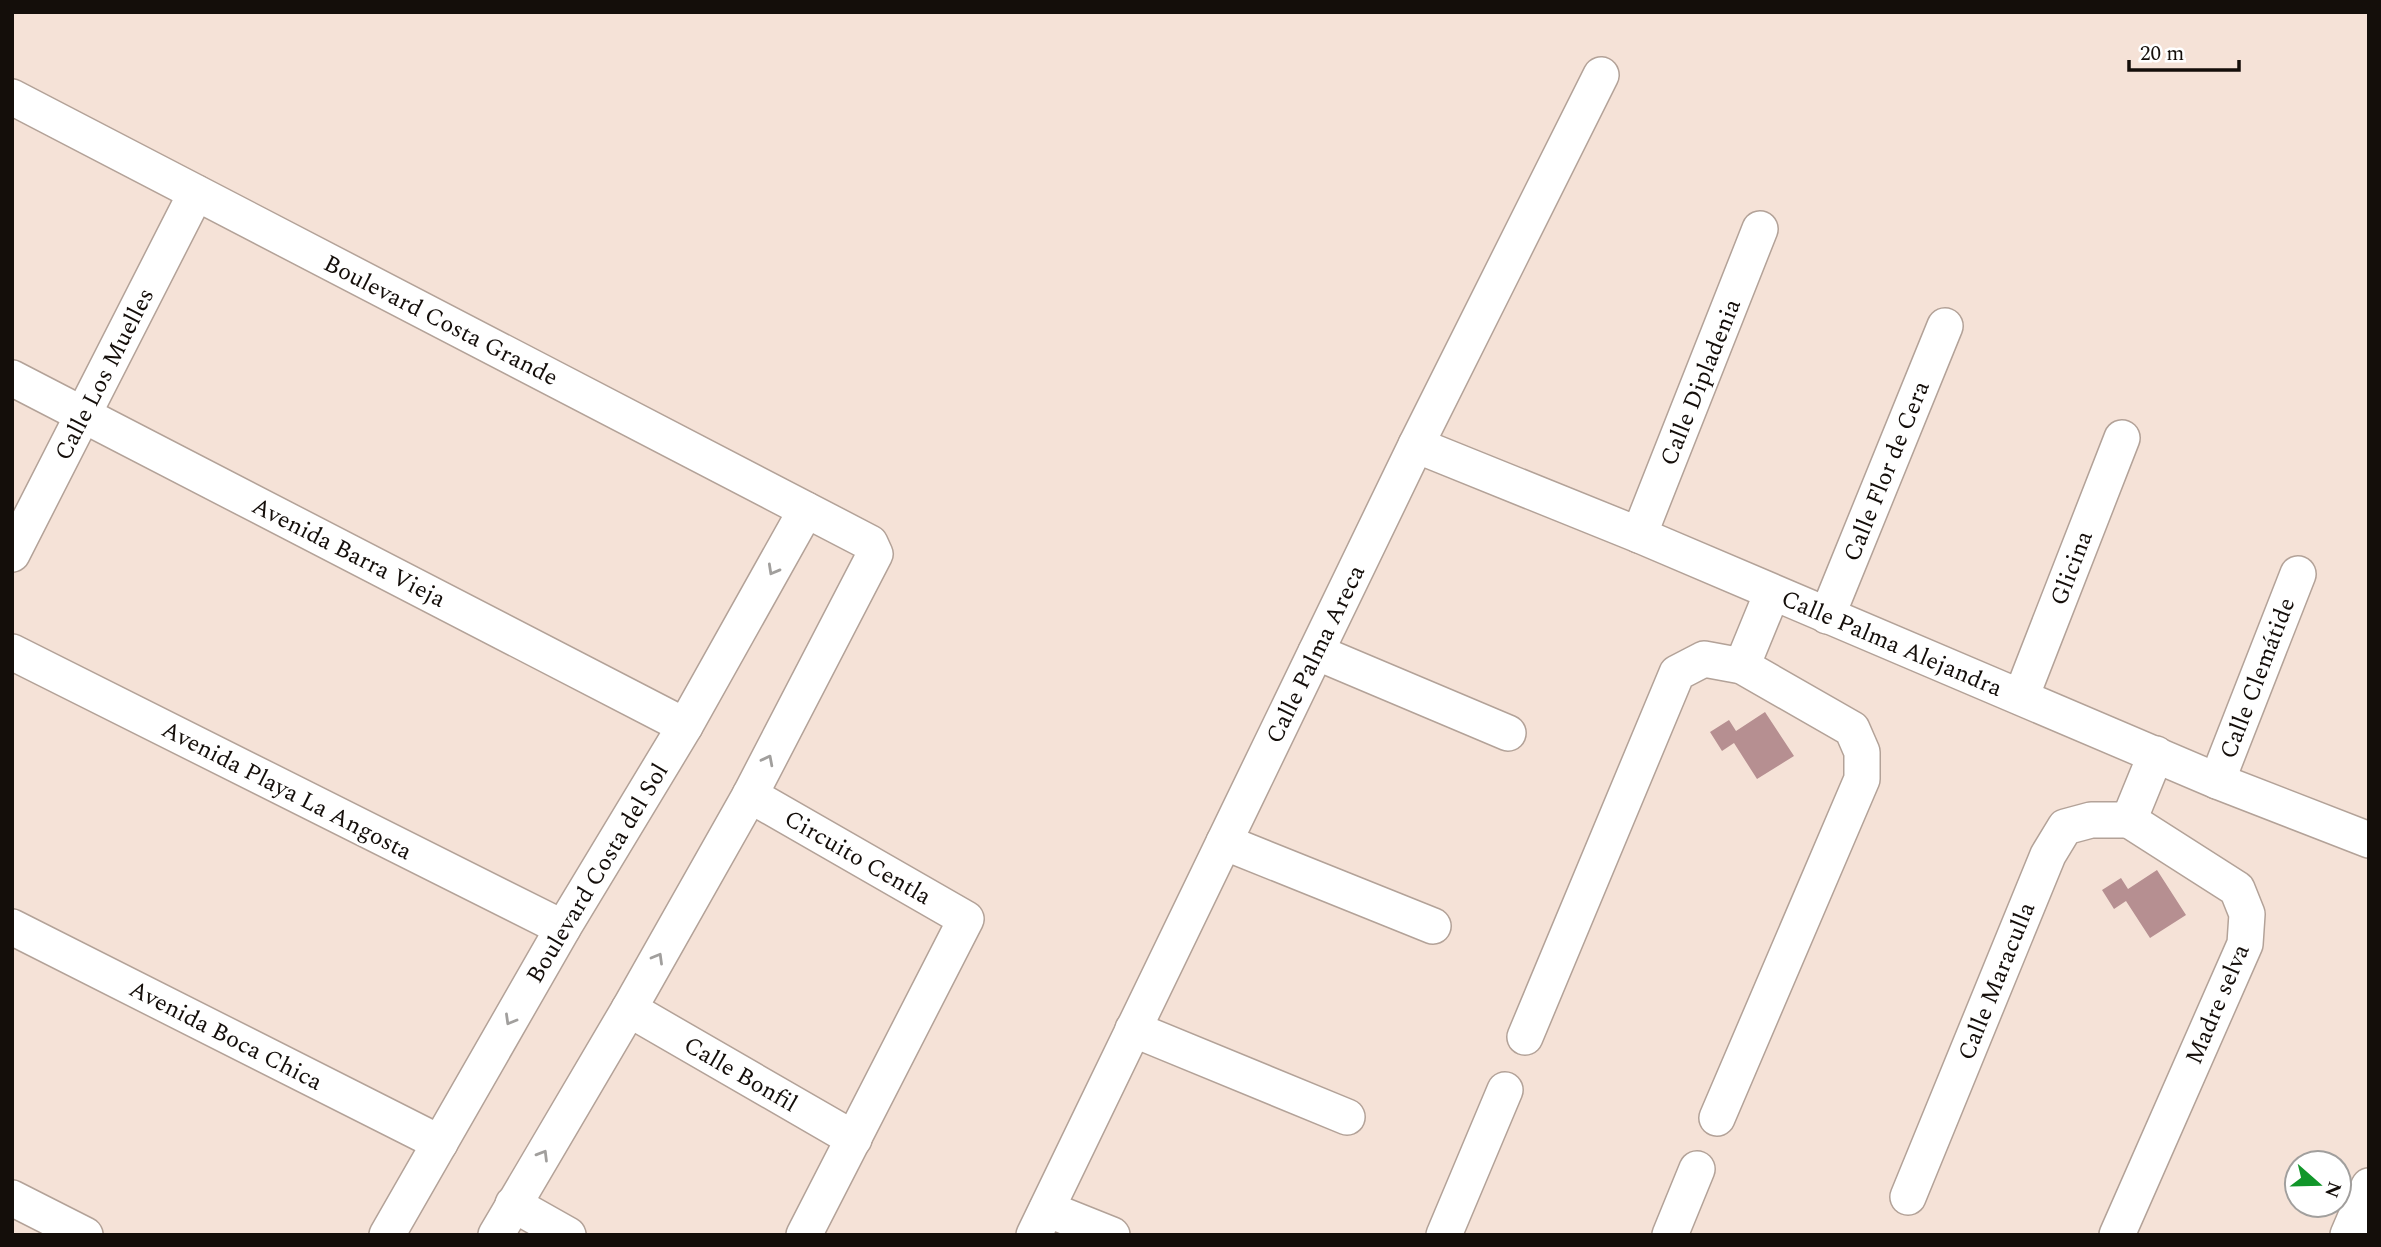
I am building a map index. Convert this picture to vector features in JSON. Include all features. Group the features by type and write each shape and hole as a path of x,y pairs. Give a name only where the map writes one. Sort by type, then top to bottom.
{"street":[{"name":"Calle Palma Areca","path":"1040,1222 1416,445 1601,75"},
{"name":"Boulevard Costa Grande","path":"12,97 870,543 875,554 750,795"},
{"name":"Calle Los Muelles","path":"12,554 197,193"},
{"name":"Calle Dipladenia","path":"1639,535 1760,229"},
{"name":"Calle Flor de Cera","path":"1827,615 1945,326"},
{"name":"Avenida Barra Vieja","path":"12,378 685,726"},
{"name":"Glicina","path":"2021,697 2122,438"},
{"name":"Calle Palma Alejandra","path":"1416,445 1639,535 2217,781 2369,840"},
{"name":"Boulevard Costa del Sol","path":"387,1235 563,928 685,726 806,510"},
{"name":"Calle Clemátide","path":"2217,781 2298,574"},
{"path":"1742,666 1772,593"},
{"name":"Avenida Playa La Angosta","path":"12,652 563,928"},
{"path":"1316,652 1508,733"},
{"path":"1525,1037 1677,673 1704,659 1742,666 1852,729 1862,752 1862,779 1717,1118"},
{"path":"2129,820 2156,754"},
{"path":"496,1235 629,1009 750,795"},
{"name":"Circuito Centla","path":"750,795 966,919 854,1139"},
{"name":"Calle Maraculla","path":"1908,1197 2048,855 2065,827 2091,820 2129,820"},
{"name":"Madre selva","path":"2117,1235 2245,944 2247,914 2236,889 2129,820"},
{"path":"1224,842 1433,926"},
{"name":"Avenida Boca Chica","path":"12,927 440,1143"},
{"name":"Calle Bonfil","path":"629,1009 854,1139"},
{"path":"1133,1028 1348,1117"},
{"path":"1444,1235 1505,1090"},
{"path":"804,1235 854,1139"},
{"path":"1670,1235 1697,1169"},
{"path":"2348,1235 2369,1186"},
{"path":"12,1198 85,1235"},
{"path":"513,1204 568,1235"},
{"path":"1040,1222 1112,1235"}],"shaded area":[{"path":"1765,712 1794,756 1757,779 1734,743 1722,751 1710,732 1729,720 1736,731"},
{"path":"2157,870 2186,915 2150,938 2126,901 2114,909 2102,890 2121,878 2128,889"}]}
